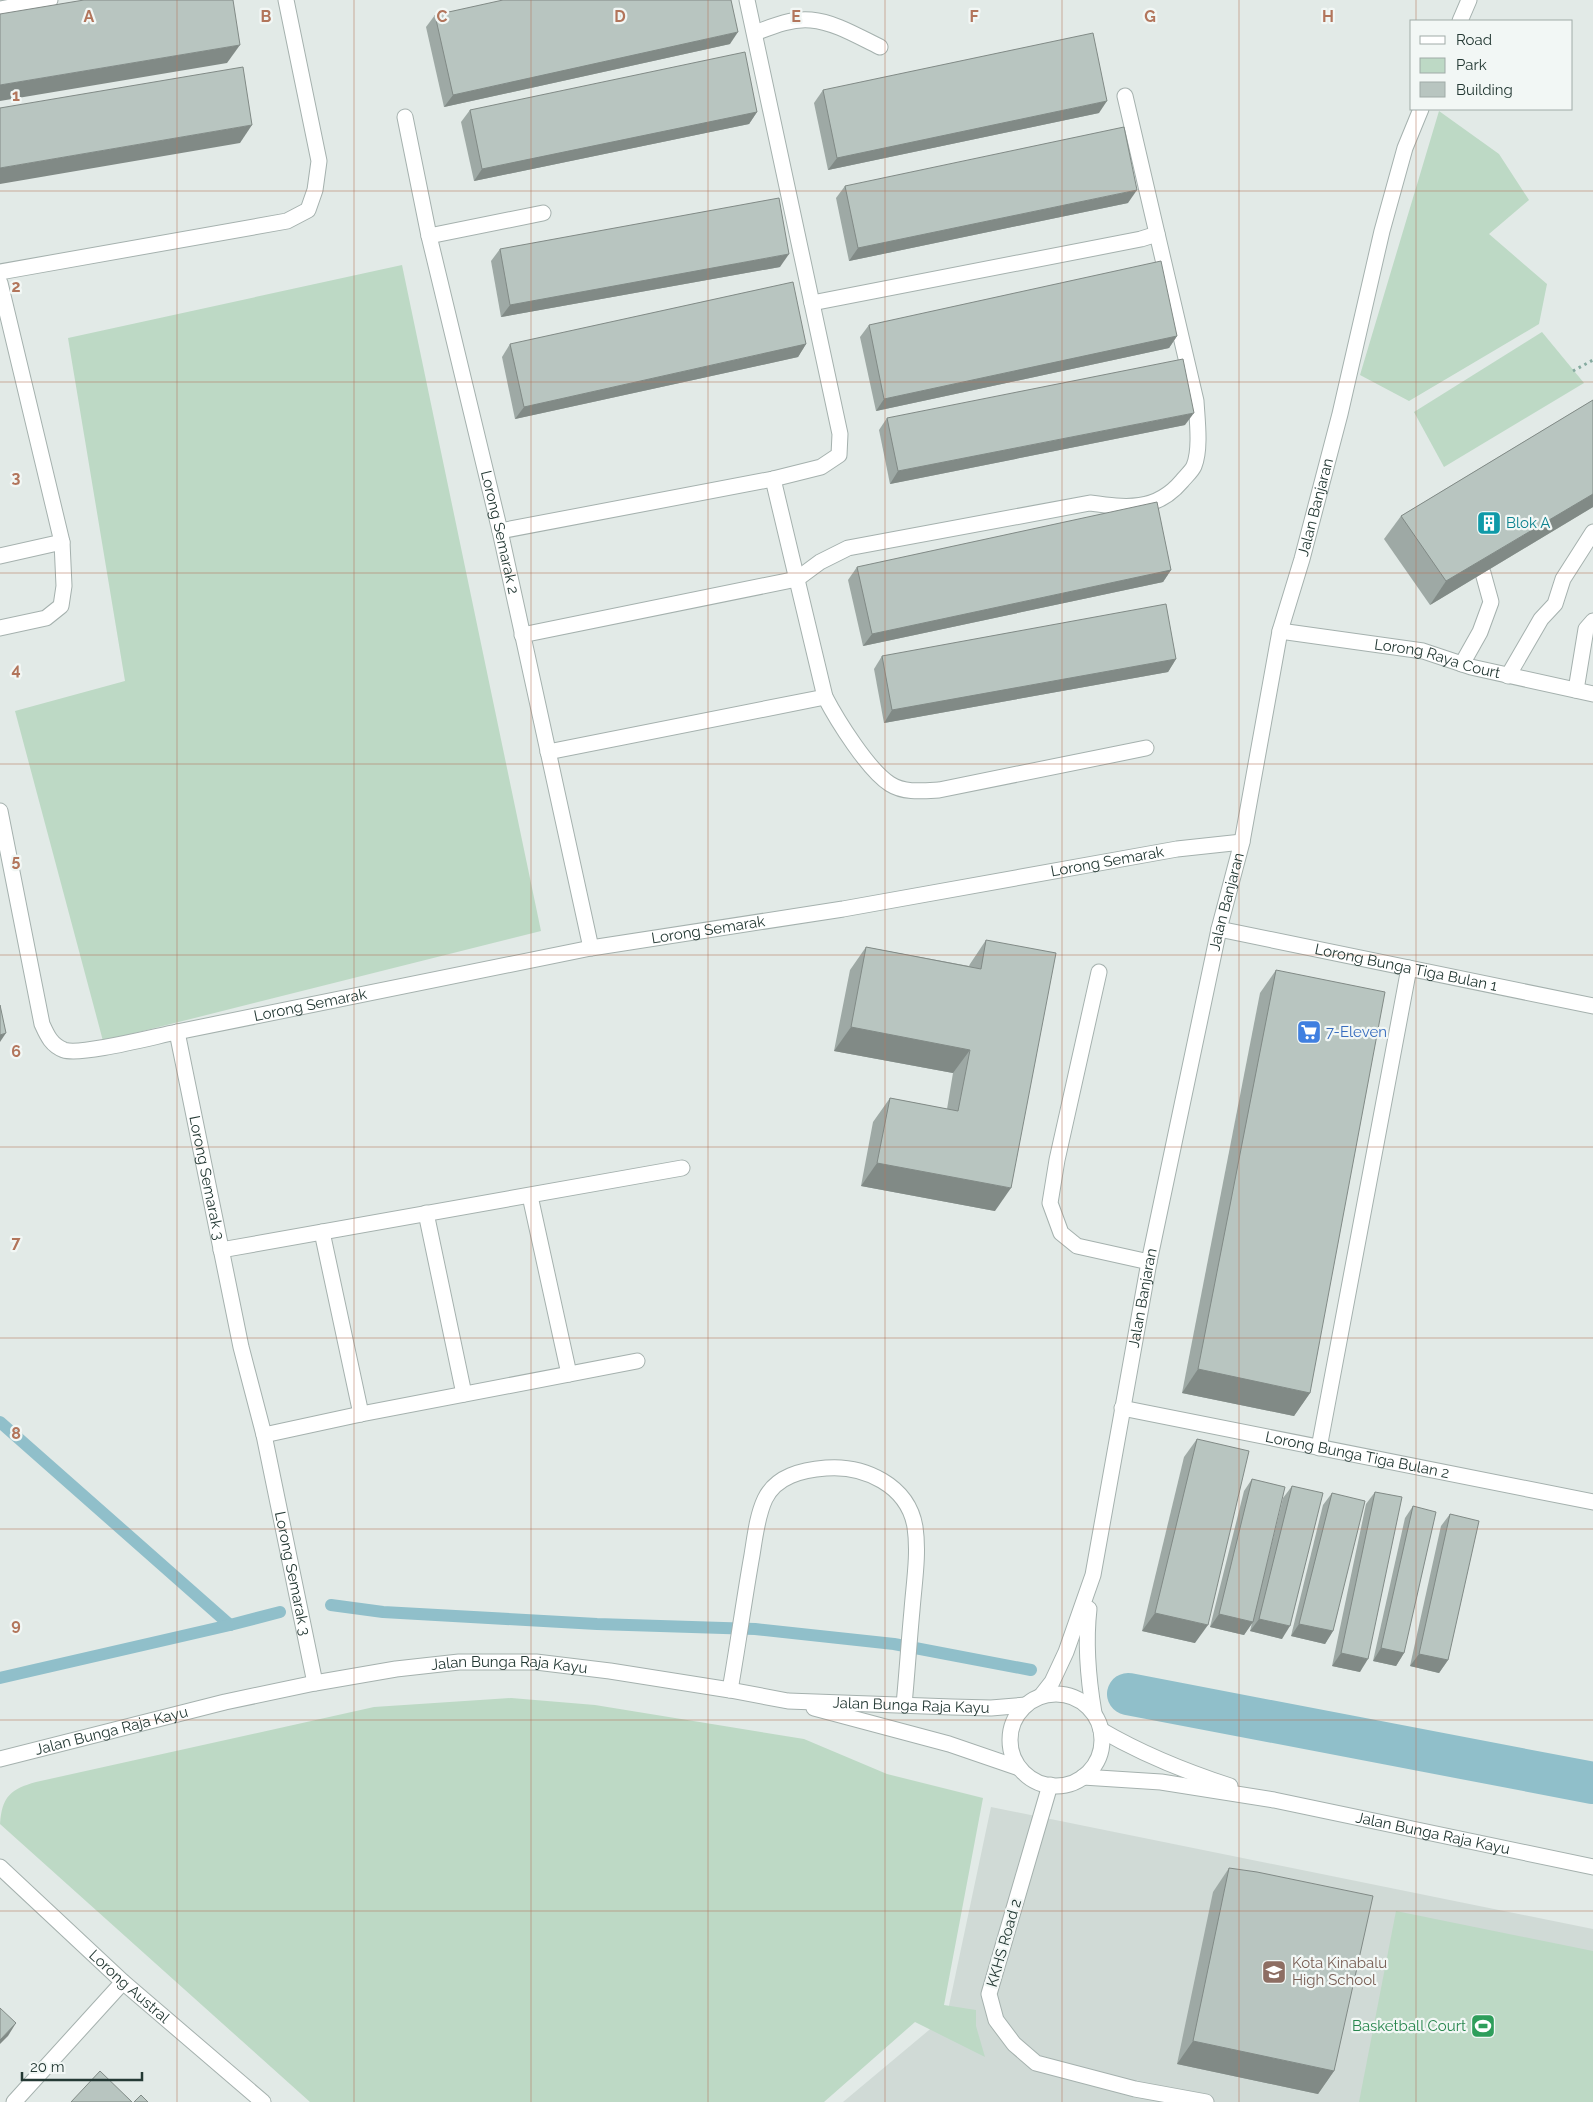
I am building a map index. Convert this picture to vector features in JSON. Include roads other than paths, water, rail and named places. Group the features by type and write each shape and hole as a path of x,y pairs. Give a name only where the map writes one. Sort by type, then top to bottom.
{"street":[{"path":"0,9 50,0"},
{"path":"0,272 287,221 308,210 315,190 319,161 286,0"},
{"path":"500,531 773,479 821,467 839,455 840,434 747,0"},
{"path":"1460,20 1470,0"},
{"path":"755,33 776,24 793,20 812,20 838,27 880,47"},
{"path":"522,635 796,580 820,562 848,548 1090,503 1120,508 1149,506 1175,489 1194,467 1199,434 1196,401 1125,96"},
{"name":"Jalan Banjaran","path":"1041,1696 1052,1682 1066,1652 1093,1575 1149,1262 1219,929 1242,842 1280,630 1302,559 1340,414 1382,231 1405,148 1421,110"},
{"name":"Lorong Semarak 2","path":"405,117 429,236 500,531 591,948"},
{"path":"429,236 543,213"},
{"path":"812,303 1141,239 1157,234"},
{"path":"0,283 62,542 64,586 61,606 46,618 0,628"},
{"path":"773,479 825,697 839,723 874,768 889,783 910,791 939,790 1146,748"},
{"path":"1508,676 1541,619 1555,604 1564,579 1593,532"},
{"path":"0,556 62,542"},
{"path":"1462,664 1480,632 1490,602 1483,573"},
{"path":"1576,690 1586,629 1593,621"},
{"name":"Lorong Raya Court","path":"1280,630 1423,651 1508,676 1593,694"},
{"path":"548,752 825,697"},
{"path":"0,811 42,1024 49,1040 64,1050 83,1051 178,1032"},
{"name":"Lorong Semarak","path":"178,1032 591,948 843,909 1176,849 1242,842"},
{"name":"Lorong Bunga Tiga Bulan 1","path":"1219,929 1593,1006"},
{"path":"1320,1448 1409,968"},
{"path":"1099,972 1057,1160 1050,1203 1061,1233 1077,1246 1149,1262"},
{"name":"Lorong Semarak 3","path":"178,1032 221,1250 242,1347 264,1435 315,1683"},
{"path":"221,1250 682,1168"},
{"path":"530,1196 569,1374"},
{"path":"426,1213 464,1394"},
{"path":"322,1232 361,1414"},
{"path":"264,1435 361,1414 637,1361"},
{"name":"Lorong Bunga Tiga Bulan 2","path":"1122,1408 1593,1502"},
{"path":"730,1690 757,1528 765,1498 783,1478 809,1469 836,1467 862,1471 884,1480 904,1498 915,1525 916,1556 904,1705"},
{"path":"1093,1575 1087,1627 1087,1656 1088,1679 1094,1713 1101,1730 1102,1743 1099,1756 1093,1768 1083,1776 1062,1786 1039,1783 1019,1768 1012,1756 1010,1728 1016,1715 1026,1705 1041,1696 1055,1693 1070,1695 1083,1702 1094,1713"},
{"name":"Jalan Bunga Raja Kayu","path":"0,1759 215,1705 315,1683 396,1669 460,1662 536,1662 610,1671 788,1701 991,1708 1026,1705"},
{"path":"788,1701 950,1744 1019,1768"},
{"name":"Jalan Bunga Raja Kayu","path":"1101,1730 1134,1749 1164,1763 1274,1800"},
{"name":"Jalan Bunga Raja Kayu","path":"1083,1776 1161,1782 1274,1800 1593,1867"},
{"name":"KKHS Road 2","path":"1050,1785 989,1994 996,2020 1014,2044 1036,2062 1135,2089 1206,2102"},
{"name":"Lorong Austral","path":"0,1867 123,1982 263,2102"},
{"path":"14,2102 123,1982"}],"waterway":[{"path":"0,1422 230,1625"},
{"path":"331,1605 383,1612 597,1624 755,1629 894,1644 1031,1670"},
{"path":"0,1678 280,1612"},
{"path":"1114,1690 1128,1694"},
{"path":"1128,1694 1593,1783"}],"place":[{"name":"Blok A","path":"1489,523"},
{"name":"7-Eleven","path":"1309,1032"},
{"name":"Kota Kinabalu High School","path":"1274,1972"},
{"name":"Basketball Court","path":"1483,2026"}]}
